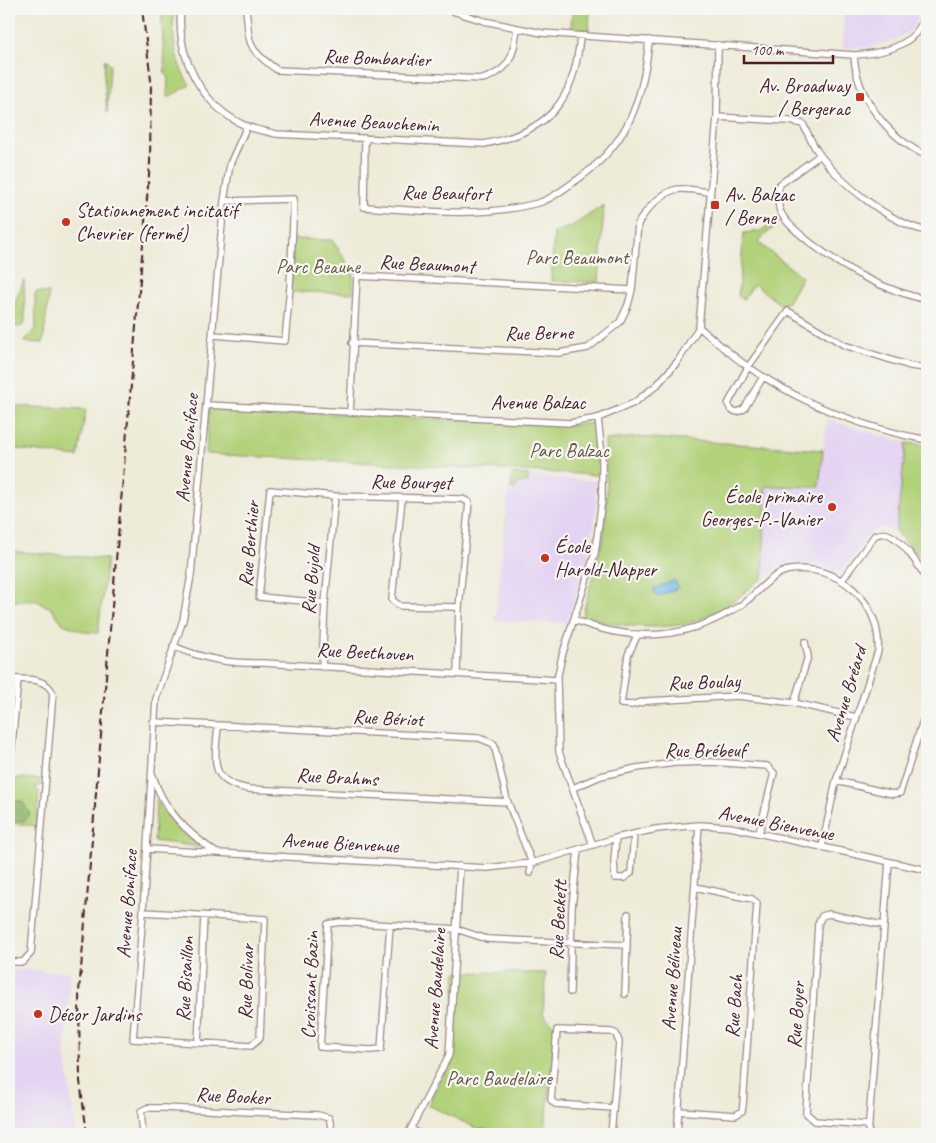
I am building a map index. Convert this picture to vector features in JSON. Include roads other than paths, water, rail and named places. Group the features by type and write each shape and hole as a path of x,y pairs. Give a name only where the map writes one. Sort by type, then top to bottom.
{"street":[{"name":"Avenue Beauchemin","path":"181,9 180,37 196,81 220,107 247,126 276,134 484,144 511,139 551,115 562,102 571,82 580,36"},
{"name":"Rue Bombardier","path":"246,9 250,45 256,54 277,70 484,79 498,74 508,66 517,28"},
{"path":"446,9 477,19 517,28 580,36 854,55 886,50 908,40 921,28 926,9"},
{"name":"Rue Beaufort","path":"365,138 364,207 463,213 505,209 540,202 589,173 627,127 642,93 650,40"},
{"name":"Avenue Balzac","path":"207,405 570,423 598,418 634,403 657,385 678,361 699,327 706,267 709,192 717,117 718,45"},
{"path":"854,55 855,66 862,86 879,117 901,140 927,156"},
{"path":"717,117 790,121 803,124 820,155 848,185 897,219 927,231"},
{"name":"Avenue Boniface","path":"133,1039 143,912 153,722 156,699 183,620 192,574 214,336 224,201 230,164 247,126"},
{"path":"820,155 779,185 779,209 785,218 802,236 856,274 882,286 927,300"},
{"name":"Rue Berne","path":"352,343 559,353 588,348 620,322 628,305 632,290 638,224 642,215 667,193 675,190 709,192"},
{"path":"214,336 285,341 290,287 294,200 224,201"},
{"name":"Rue Beaumont","path":"350,413 352,343 357,276 632,290"},
{"path":"763,377 744,409 738,412 731,410 728,404 748,367 788,311 844,345 910,366 927,368"},
{"path":"699,327 748,367 781,389 839,417 879,430 927,440"},
{"path":"593,845 559,752 557,680 562,656 575,620 595,552 602,499 602,457 598,418"},
{"name":"Rue Bourget","path":"270,490 335,496 462,499 469,502 459,607 457,673"},
{"name":"Rue Berthier","path":"270,490 259,597 325,603"},
{"name":"Rue Bujold","path":"322,667 325,603 335,496"},
{"path":"402,498 392,600 400,606 459,607"},
{"path":"842,580 875,534 886,534 893,537 919,564 927,580"},
{"name":"Avenue Bréard","path":"575,620 600,630 636,636 658,636 709,622 742,605 772,578 790,570 827,574 842,580 867,604 875,621 878,638 876,659 836,782 822,847"},
{"name":"Rue Boulay","path":"636,636 628,655 621,704 631,706 647,701 710,696 766,699 794,703 856,717"},
{"path":"794,703 808,656 805,642"},
{"name":"Rue Beethoven","path":"173,646 204,658 234,664 263,663 557,680"},
{"path":"9,679 44,682 50,685 53,694 31,953 23,962 9,962"},
{"path":"9,778 18,679"},
{"path":"836,782 893,794 900,792 927,708"},
{"name":"Rue Bériot","path":"153,722 478,738 494,744 508,802 532,863"},
{"name":"Rue Brahms","path":"218,726 217,770 223,780 231,786 249,789 508,802"},
{"name":"Rue Brébeuf","path":"573,788 600,776 637,768 712,762 767,766 774,773 759,833"},
{"name":"Avenue Boniface","path":"151,771 157,790 169,810 183,827 215,852"},
{"name":"Avenue Bienvenue","path":"147,848 487,868 532,863 616,838 656,829 699,826 730,827 927,870"},
{"name":"Avenue Béliveau","path":"677,1134 699,826"},
{"path":"616,838 615,878 624,878 631,873 634,834"},
{"name":"Rue Beckett","path":"570,992 572,907 578,850"},
{"path":"868,1134 889,862"},
{"path":"530,873 532,863"},
{"name":"Avenue Baudelaire","path":"409,1132 449,1055 460,866"},
{"name":"Rue Bach","path":"678,1111 736,1115 743,1109 757,903 752,899 695,887"},
{"name":"Rue Bolivar","path":"133,1039 251,1046 260,1038 265,920 143,912"},
{"path":"625,994 628,914"},
{"name":"Rue Boyer","path":"868,1125 815,1121 806,1113 818,924 822,916 829,914 883,925"},
{"name":"Rue Bisaillon","path":"198,1043 204,916"},
{"name":"Croissant Bazin","path":"390,925 381,1049 320,1047 328,924 340,922 390,925 456,929 488,939 627,945"},
{"path":"611,1134 619,1042 616,1034 612,1032 557,1030 551,1100 555,1104 613,1108"},
{"name":"Rue Booker","path":"143,1134 142,1111 147,1108 163,1108 318,1115 329,1118 331,1127 328,1134"},
{"path":"409,1132 420,1134"}],"water":[{"path":"675,580 678,588 657,597 653,589"}],"railway":[{"path":"87,1134 80,1081 79,992 150,163 151,80 142,9"}],"place":[{"name":"Av. Broadway / Bergerac","path":"860,97"},
{"name":"Av. Balzac / Berne","path":"715,205"},
{"name":"Stationnement incitatif Chevrier (fermé)","path":"66,222"},
{"name":"École primaire Georges-P.-Vanier","path":"832,507"},
{"name":"École Harold-Napper","path":"545,558"},
{"name":"Décor Jardins","path":"38,1014"}],"park label":[{"name":"Parc Beaumont","path":"577,257"},
{"name":"Parc Beaune","path":"318,266"},
{"name":"Parc Balzac","path":"569,450"},
{"name":"Parc Baudelaire","path":"499,1078"}]}
